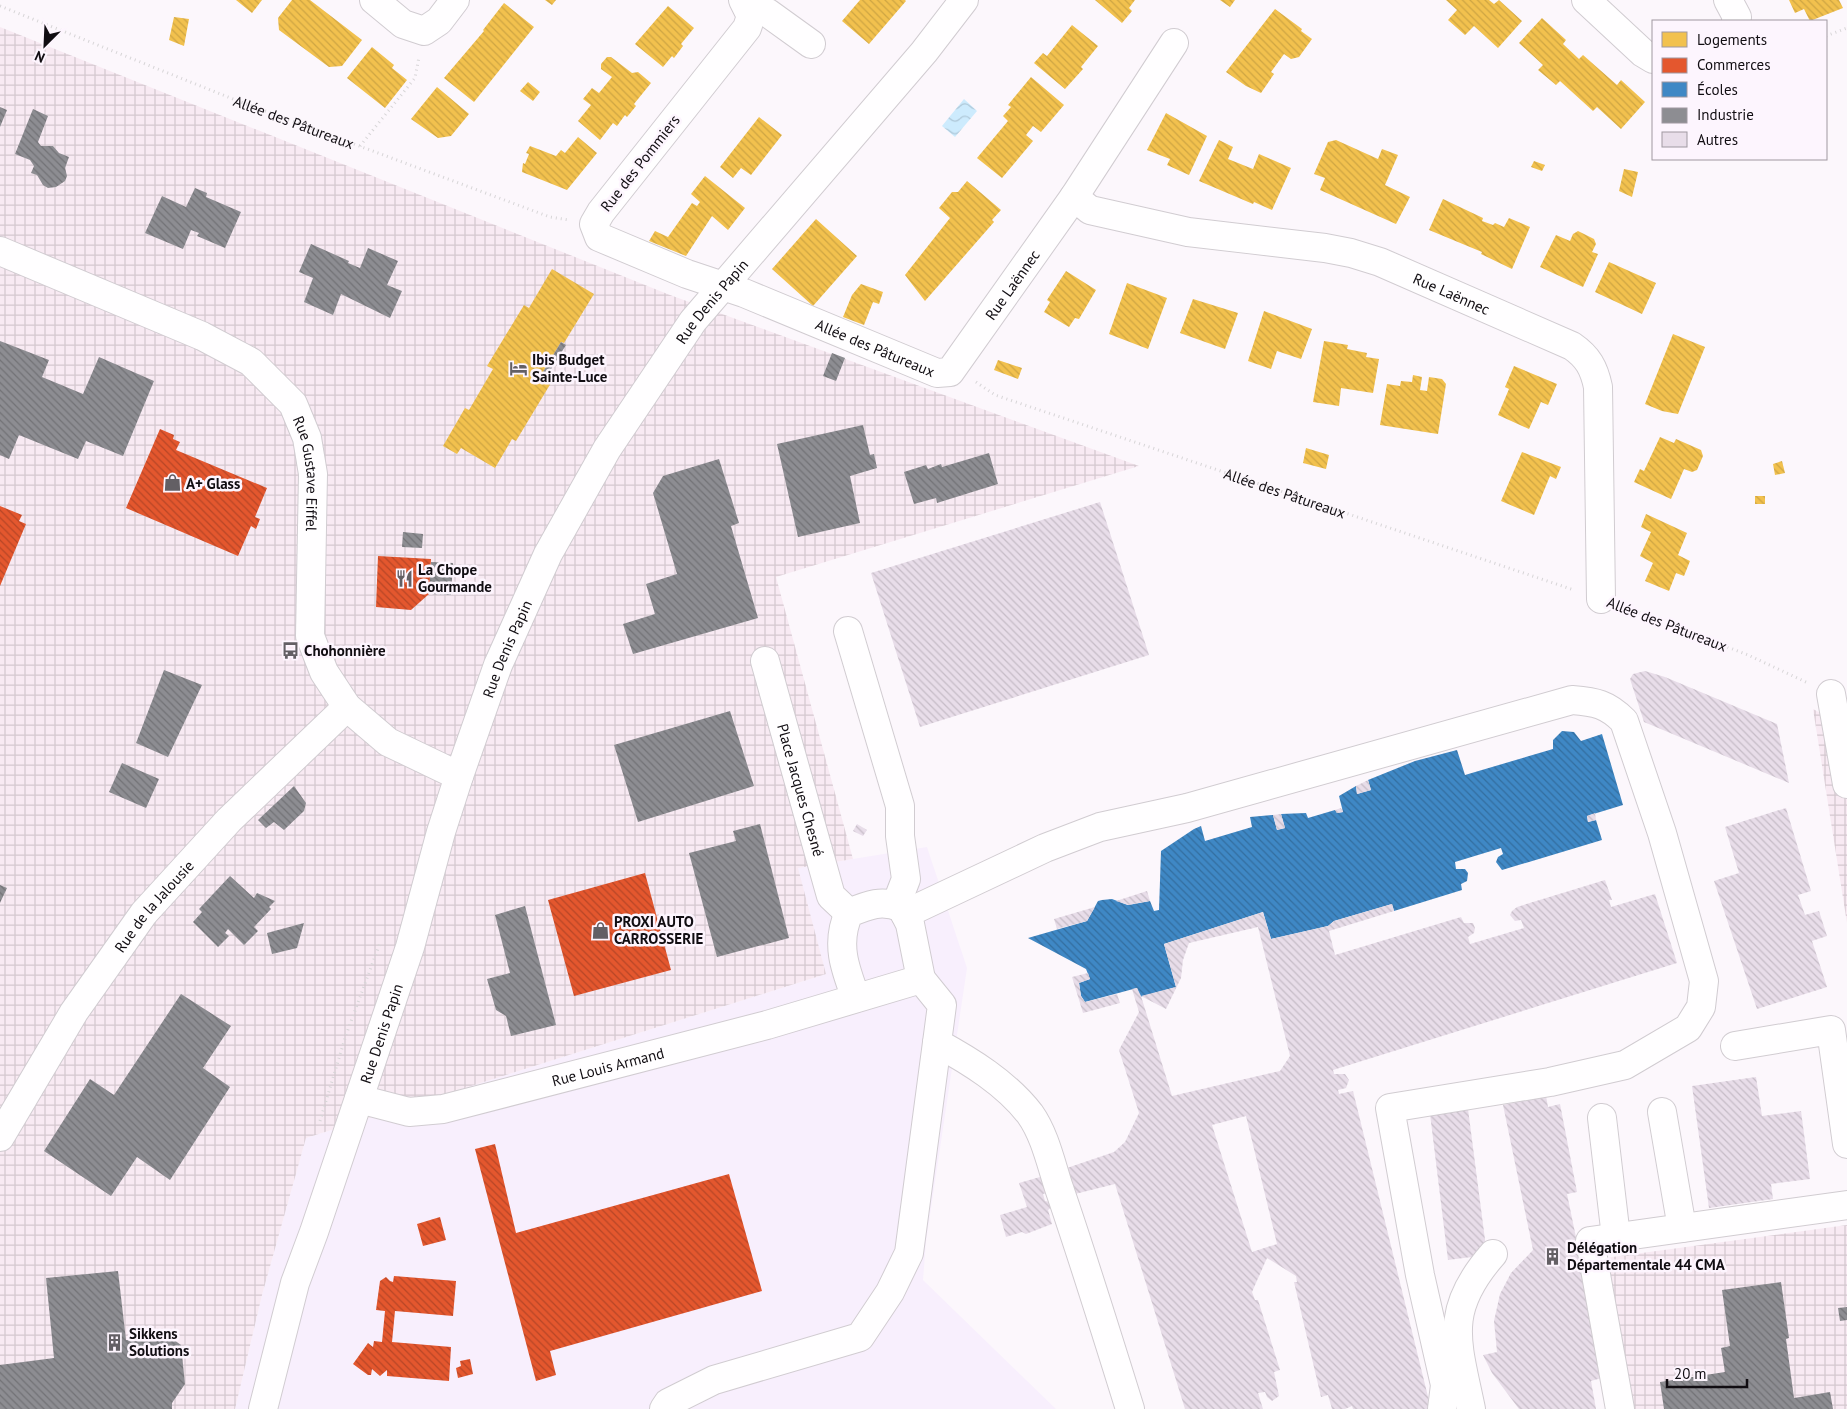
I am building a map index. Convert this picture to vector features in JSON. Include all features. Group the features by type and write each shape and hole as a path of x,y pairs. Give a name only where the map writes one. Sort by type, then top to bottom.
{"street":[{"path":"374,0 403,24 424,31 439,21 455,0"},
{"name":"Rue Denis Papin","path":"263,1409 295,1283 410,947 441,832 459,776 498,665 548,554 607,449 680,340 722,284 924,52 964,0"},
{"path":"1586,0 1643,53 1652,58"},
{"path":"1728,0 1737,17 1736,20"},
{"name":"Rue des Pommiers","path":"722,284 687,274 598,237 594,224 601,212 747,28 751,16 745,4"},
{"name":"Rue des Pommiers","path":"745,4 768,13 811,44"},
{"name":"Rue Laënnec","path":"950,372 1074,197 1174,43"},
{"name":"Rue Laënnec","path":"1074,197 1090,210 1188,232 1263,239 1351,253 1380,262 1563,342 1585,355 1594,369 1598,387 1601,599"},
{"name":"Rue Gustave Eiffel","path":"0,251 202,336 251,362 293,404 307,438 314,474 310,636 324,672 346,708 388,742 459,776"},
{"name":"Allée des Pâtureaux","path":"722,284 937,373 950,372"},
{"path":"664,1409 668,1404 714,1380 860,1337 890,1292 910,1253 942,1005 921,979 910,924 900,909 906,879 900,836 900,806 848,630"},
{"name":"Place Jacques Chesné","path":"765,660 831,896 849,913"},
{"path":"1831,694 1847,784"},
{"path":"921,979 856,998 844,966 841,928 849,913 872,903 900,909 1044,848 1100,827 1186,808 1572,700 1597,702 1614,711 1624,721 1662,833 1704,982 1701,1007 1688,1028 1625,1065 1550,1082 1390,1108 1420,1275 1445,1385 1442,1409"},
{"name":"Rue de la Jalousie","path":"0,1137 74,1012 144,913 229,820 346,708"},
{"name":"Rue Louis Armand","path":"359,1099 409,1112 443,1109 767,1025 856,998"},
{"path":"1735,1046 1832,1030 1847,1144"},
{"path":"937,1043 966,1059 1002,1085 1030,1114 1040,1135 1064,1202 1130,1409"},
{"path":"1662,1112 1682,1228"},
{"path":"1602,1118 1616,1237"},
{"path":"1620,1409 1590,1241 1847,1205"},
{"path":"1471,1409 1458,1348 1458,1322 1461,1302 1470,1284 1494,1254"}],"path":[{"name":"Allée des Pâtureaux","path":"0,6 232,100 550,217 594,224"},
{"path":"1827,36 1847,28"},
{"path":"360,146 415,78 424,31"},
{"name":"Allée des Pâtureaux","path":"950,372 976,382 995,395 1663,620 1739,651 1831,694"}],"shaded area":[{"path":"0,27 670,295 1139,466 776,577 853,859 798,868 826,974 306,1138 262,1295 235,1409 0,1409"},
{"path":"1813,709 1847,727 1847,923"},
{"path":"927,847 967,968 926,1242 923,1280 1056,1409 235,1409 262,1295 306,1138 826,974 797,868"},
{"path":"1847,1225 1847,1409 1634,1409 1605,1258"}],"water":[{"path":"964,99 977,111 955,137 942,126"}],"building: Logements":[{"path":"236,0 262,0 252,13"},
{"path":"292,0 310,0 362,40 342,66 329,67 279,30 278,18"},
{"path":"545,0 556,0 552,5"},
{"path":"860,0 906,1 869,44 842,21"},
{"path":"1095,0 1135,0 1129,8 1132,11 1122,23"},
{"path":"1220,0 1235,0 1230,7"},
{"path":"1446,0 1489,0 1494,4 1499,0 1522,21 1498,48 1474,26 1465,35 1448,20 1457,10"},
{"path":"1789,0 1839,0 1843,8 1813,20 1810,20 1804,9 1795,13"},
{"path":"504,3 534,27 474,102 444,78 484,31"},
{"path":"668,6 694,28 681,44 683,46 674,58 672,56 663,67 635,44"},
{"path":"1275,9 1312,39 1299,57 1291,59 1284,54 1271,72 1274,74 1261,93 1246,86 1226,72"},
{"path":"174,17 189,19 184,46 169,40"},
{"path":"1542,18 1566,40 1563,44 1579,59 1583,55 1617,85 1621,80 1645,102 1621,129 1597,107 1593,111 1560,81 1556,85 1538,70 1543,65 1519,43"},
{"path":"1072,25 1098,46 1081,67 1083,69 1065,89 1034,63 1043,53 1047,56"},
{"path":"372,47 394,65 392,68 407,80 385,108 347,78"},
{"path":"607,57 611,57 632,73 638,72 651,83 634,104 636,106 627,117 625,115 617,126 613,123 600,140 578,121 591,105 583,99 592,88 599,93 612,77 601,69 601,64"},
{"path":"1031,77 1064,105 1041,132 1033,126 1026,135 1033,141 1002,178 977,158 1008,121 1003,116 1011,107 1008,105"},
{"path":"528,82 540,92 533,101 520,91"},
{"path":"437,87 469,114 451,136 438,138 411,119"},
{"path":"1166,113 1207,136 1189,175 1167,165 1170,159 1147,150"},
{"path":"759,117 782,135 751,175 741,168 733,178 720,167"},
{"path":"578,137 597,153 567,190 522,172 523,163 525,164 529,154 526,153 530,146 556,156 561,150 565,153"},
{"path":"1219,140 1233,147 1228,159 1253,169 1259,154 1291,168 1272,210 1199,181"},
{"path":"1336,140 1378,159 1382,149 1398,155 1385,185 1410,197 1396,224 1320,190 1325,178 1314,174 1328,142"},
{"path":"1534,161 1545,165 1542,171 1531,167"},
{"path":"1624,169 1638,172 1632,197 1619,191"},
{"path":"705,176 745,208 728,230 712,216 686,256 649,241 655,231 668,237 692,203 697,206 700,202 691,194"},
{"path":"967,181 1001,210 992,220 994,222 925,301 905,275 950,218 939,208 952,192 958,192"},
{"path":"1443,199 1483,218 1482,221 1493,225 1495,223 1504,227 1509,218 1530,227 1512,269 1481,254 1482,252 1429,230"},
{"path":"816,219 857,256 813,306 772,269"},
{"path":"1578,231 1594,239 1596,244 1592,252 1598,254 1583,287 1540,267 1556,235 1570,241 1573,234"},
{"path":"1609,262 1656,283 1642,314 1595,292"},
{"name":"Ibis Budget Sainte-Luce","path":"552,269 594,294 564,343 561,342 543,372 554,378 516,441 512,439 495,468 461,448 457,454 443,446 465,408 469,410 493,369 487,366 524,305 529,308"},
{"path":"1066,271 1096,290 1079,319 1075,318 1069,327 1044,312 1050,302 1047,300"},
{"path":"1127,283 1167,298 1148,349 1109,334"},
{"path":"861,284 883,292 879,304 873,302 864,325 843,317 852,295"},
{"path":"1193,299 1238,313 1225,349 1180,333"},
{"path":"1264,311 1312,329 1301,359 1277,351 1271,369 1248,361"},
{"path":"1673,334 1705,347 1678,414 1662,411 1645,404"},
{"path":"1324,341 1348,345 1347,349 1367,353 1366,357 1379,359 1373,393 1341,388 1339,406 1313,402"},
{"path":"998,360 1022,368 1018,379 994,370"},
{"path":"1514,366 1557,384 1548,405 1541,402 1529,429 1498,415 1509,389 1505,387"},
{"path":"1413,375 1422,377 1420,390 1427,391 1429,377 1442,379 1446,384 1438,434 1380,425 1387,384 1400,386 1401,381 1412,382"},
{"path":"1660,437 1674,443 1676,439 1701,450 1703,456 1697,470 1692,472 1684,469 1671,499 1634,482 1640,469 1644,471"},
{"path":"1306,448 1329,455 1326,469 1303,463"},
{"path":"1522,452 1561,467 1556,479 1550,476 1534,515 1501,501"},
{"path":"1782,461 1785,473 1775,475 1773,464"},
{"path":"1755,496 1765,496 1765,504 1755,504"},
{"path":"1646,514 1687,533 1678,555 1690,561 1684,576 1676,573 1669,591 1645,581 1653,563 1640,556 1651,532 1641,527"}],"building: Commerces":[{"path":"160,429 174,435 173,439 180,442 176,450 267,488 255,517 260,519 256,529 251,526 238,556 126,508"},
{"path":"0,506 22,515 19,521 26,524 0,586"},
{"name":"La Chope Gourmande","path":"378,556 431,559 429,594 411,610 376,607"},
{"path":"645,873 671,970 574,996 548,900"},
{"path":"495,1144 516,1233 729,1174 762,1291 550,1351 556,1375 536,1381 475,1149"},
{"path":"440,1217 446,1240 423,1246 417,1224"},
{"path":"394,1276 456,1281 453,1316 395,1311 392,1342 451,1347 449,1381 387,1376 387,1370 380,1376 372,1369 371,1375 368,1375 353,1364 368,1343 373,1347 374,1341 382,1342 385,1311 376,1310 380,1281 386,1277 393,1282"},
{"path":"470,1359 473,1374 458,1378 456,1368 461,1366 460,1361"}],"building: Écoles":[{"path":"1562,731 1574,732 1581,741 1602,734 1623,805 1587,816 1588,822 1596,820 1602,840 1502,870 1496,862 1498,857 1503,854 1501,848 1455,862 1456,869 1465,869 1468,873 1467,881 1461,884 1462,890 1394,911 1392,904 1334,921 1328,926 1271,939 1263,912 1164,944 1176,987 1140,997 1137,988 1085,1002 1081,996 1079,983 1090,979 1086,969 1028,938 1087,921 1098,901 1102,900 1112,899 1128,905 1150,901 1154,911 1159,910 1161,851 1201,826 1205,841 1252,827 1250,817 1273,815 1277,830 1285,828 1281,814 1306,813 1308,818 1335,810 1337,813 1343,812 1339,796 1356,786 1357,794 1371,790 1368,780 1415,761 1457,750 1465,775 1553,749 1553,740"}],"building: Industrie":[{"path":"0,107 7,110 0,127"},
{"path":"33,109 48,116 38,142 41,146 53,146 59,153 69,157 65,168 67,176 65,181 56,187 48,188 43,185 37,175 31,173 34,166 30,160 15,154"},
{"path":"195,188 207,193 206,197 241,212 225,248 197,236 199,233 191,230 183,249 145,233 162,196 186,207"},
{"path":"311,244 360,268 368,248 398,261 387,285 402,291 390,318 341,294 333,315 304,302 313,278 299,272"},
{"path":"0,341 49,360 42,377 83,394 99,357 154,381 123,456 86,441 78,459 19,435 9,459 0,455"},
{"path":"561,342 566,345 548,374 543,372"},
{"path":"832,353 845,358 836,381 823,376"},
{"path":"863,425 870,455 874,454 877,468 850,476 860,523 798,537 777,444"},
{"path":"989,453 998,484 937,503 936,498 914,504 904,472 926,465 928,469 941,464 942,467"},
{"path":"719,459 739,523 731,526 758,618 633,654 623,624 655,614 646,584 677,574 653,493 663,476"},
{"path":"403,532 423,534 422,548 402,547"},
{"path":"431,562 453,563 451,595 429,594"},
{"path":"164,670 202,685 168,757 136,743"},
{"path":"730,711 754,786 638,822 614,745"},
{"path":"122,763 159,779 146,808 109,792"},
{"path":"294,786 306,803 304,811 284,830 274,822 266,828 258,820"},
{"path":"760,824 789,938 717,957 689,853 736,841 733,831"},
{"path":"230,876 254,898 257,893 275,901 269,907 271,909 254,927 258,931 244,945 228,929 225,933 229,936 218,947 193,922 202,912 199,909"},
{"path":"0,885 7,888 0,903"},
{"path":"525,906 556,1025 511,1036 506,1016 496,1010 487,979 510,973 495,915"},
{"path":"304,923 297,948 272,954 267,933"},
{"path":"181,994 231,1026 203,1068 230,1087 170,1180 137,1157 111,1196 44,1151 90,1079 114,1095"},
{"name":"Sikkens Solutions","path":"118,1271 126,1340 139,1339 143,1333 163,1332 181,1345 185,1384 172,1403 172,1409 0,1409 0,1365 54,1358 46,1278"},
{"path":"1781,1282 1789,1338 1786,1339 1794,1398 1830,1392 1833,1409 1664,1409 1660,1382 1725,1372 1721,1348 1730,1346 1722,1290"},
{"path":"1847,1307 1847,1320 1840,1321 1838,1308"}],"building: Autres":[{"path":"1100,502 1149,655 920,727 871,573"},
{"path":"1645,671 1665,677 1777,724 1789,783 1644,722 1630,679 1633,674"},
{"path":"1368,780 1371,790 1357,794 1356,786"},
{"path":"1341,808 1343,812 1337,813 1335,810"},
{"path":"1786,808 1811,891 1798,895 1805,915 1819,911 1827,936 1812,941 1827,987 1757,1009 1714,881 1739,873 1725,827"},
{"path":"1595,813 1596,820 1588,822 1587,816"},
{"path":"1281,814 1285,828 1277,830 1273,815"},
{"path":"857,824 867,830 863,836 853,831"},
{"path":"1605,880 1612,900 1609,900 1611,907 1655,894 1677,963 1333,1070 1334,1074 1345,1074 1349,1080 1346,1088 1338,1090 1339,1094 1353,1091 1431,1409 1353,1409 1352,1406 1345,1409 1332,1409 1328,1395 1321,1397 1294,1282 1297,1282 1296,1276 1267,1258 1252,1292 1255,1300 1258,1300 1280,1370 1274,1372 1279,1396 1272,1401 1265,1392 1258,1393 1263,1409 1185,1409 1115,1184 1075,1194 1067,1168 1114,1152 1125,1142 1139,1113 1119,1050 1139,1012 1132,989 1137,988 1141,996 1176,987 1164,944 1263,912 1271,939 1328,926 1334,921 1392,904 1394,911 1329,931 1335,955 1461,917 1464,923 1473,923 1475,928 1474,933 1468,937 1470,944 1524,928 1521,920 1515,921 1510,915 1517,907","holes":["1258,927 1290,1056 1280,1071 1172,1096 1141,996 1166,1009 1181,978 1183,960 1189,943","1246,1116 1277,1244 1252,1252 1212,1125"]},
{"path":"1147,891 1150,901 1128,905 1116,901"},
{"path":"1095,907 1087,921 1057,929 1054,919"},
{"path":"1088,973 1090,979 1079,983 1081,996 1085,1002 1117,994 1120,1003 1083,1013 1072,977"},
{"path":"1756,1077 1762,1116 1801,1111 1810,1179 1771,1184 1773,1199 1709,1208 1692,1086"},
{"name":"Délégation Départementale 44 CMA","path":"1546,1096 1548,1107 1560,1104 1577,1192 1567,1194 1605,1377 1591,1381 1596,1409 1519,1409 1492,1373 1483,1355 1497,1352 1494,1321 1500,1294 1511,1273 1533,1250 1503,1105"},
{"path":"1468,1109 1487,1255 1448,1260 1430,1114"},
{"path":"1040,1177 1043,1178 1049,1192 1043,1194 1045,1201 1050,1202 1052,1207 1048,1210 1052,1224 1026,1234 1022,1232 1006,1237 1000,1215 1027,1207 1019,1183"}],"place":[{"name":"Ibis Budget Sainte-Luce","path":"518,368"},
{"name":"A+ Glass","path":"172,483"},
{"name":"La Chope Gourmande","path":"404,578"},
{"name":"Chohonnière","path":"290,650"},
{"name":"PROXI AUTO CARROSSERIE","path":"600,930"},
{"name":"Délégation Départementale 44 CMA","path":"1553,1256"},
{"name":"Sikkens Solutions","path":"115,1342"}]}
